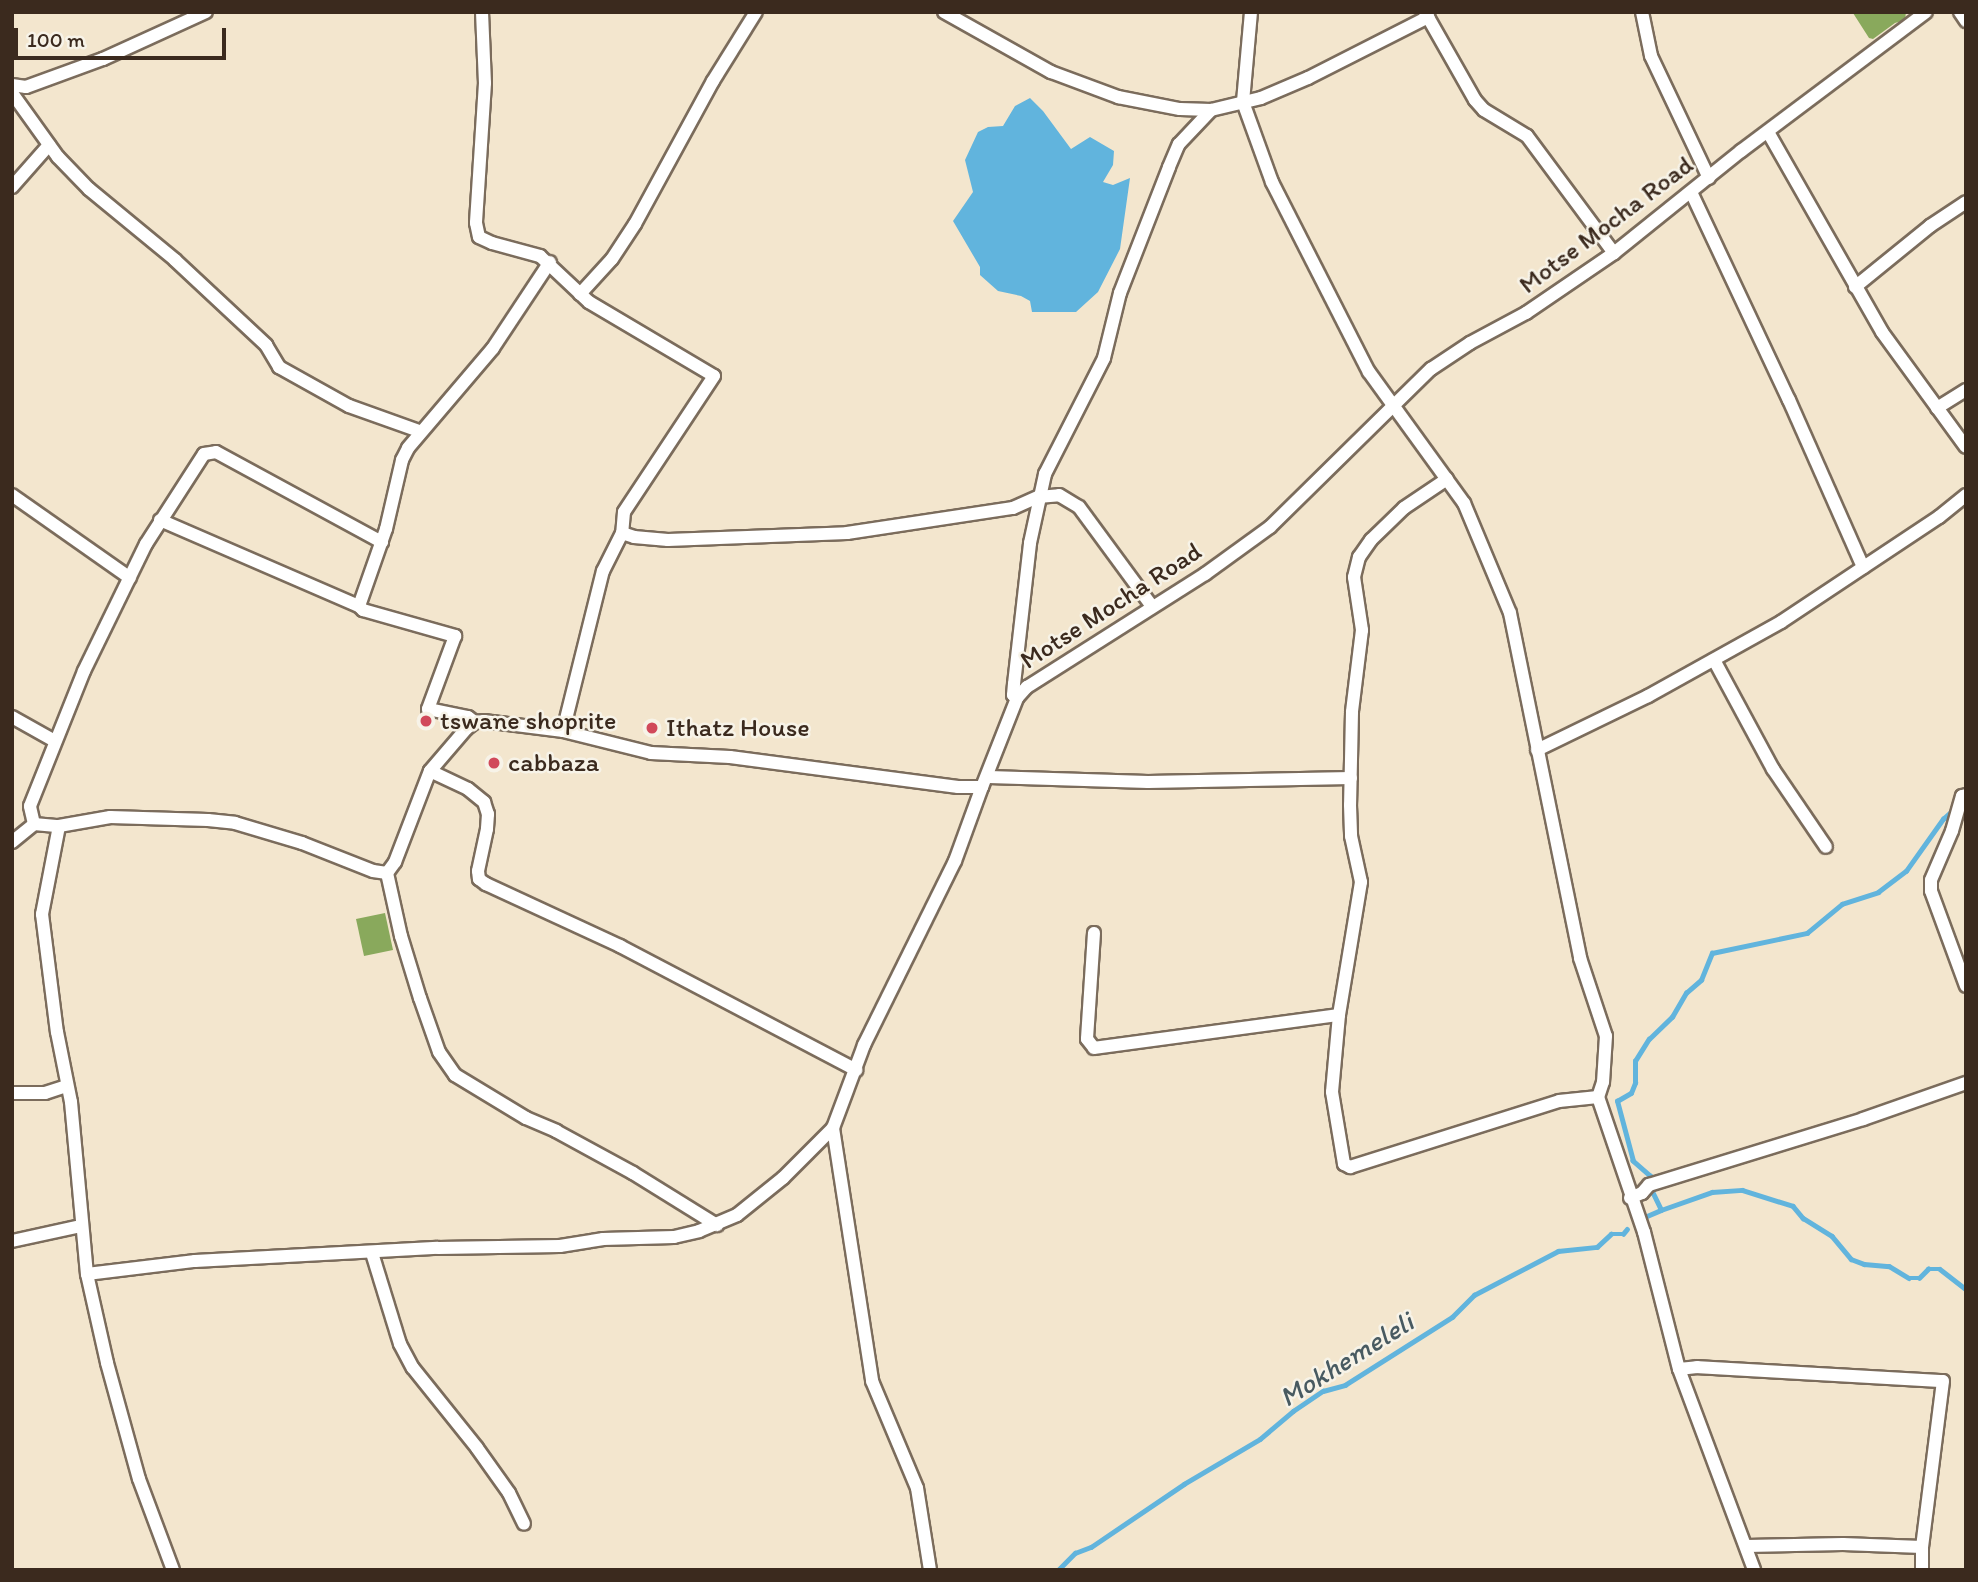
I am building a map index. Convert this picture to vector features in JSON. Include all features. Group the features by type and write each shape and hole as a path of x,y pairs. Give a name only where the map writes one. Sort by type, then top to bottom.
{"street":[{"path":"12,85 26,87 77,69 206,12"},
{"path":"482,12 485,83 476,232 486,241 527,251 550,262 580,294 714,376 624,512 622,533 603,571 563,731"},
{"path":"580,294 612,259 635,224 713,81 756,12"},
{"path":"944,12 1051,72 1118,97 1180,109 1210,110 1243,102 1308,78 1426,15 1475,100 1484,110 1527,136 1615,253"},
{"path":"1251,12 1243,102 1256,143 1298,238 1368,372 1464,503 1510,613 1580,958 1606,1036 1603,1082 1598,1097 1644,1233 1679,1369 1754,1570"},
{"path":"1642,12 1651,56 1709,178"},
{"name":"Motse Mocha Road","path":"834,1128 864,1045 924,918 955,861 1017,698 1041,676 1205,574 1270,527 1407,389 1431,369 1469,343 1526,313 1615,253 1925,12"},
{"path":"1960,12 1966,21"},
{"path":"12,93 49,145 89,189 175,260 266,345 279,367 349,406 419,431"},
{"path":"1017,698 1013,695 1014,684 1038,498 1045,474 1104,358 1120,293 1169,167 1180,144 1210,110"},
{"path":"1768,132 1882,332 1966,447"},
{"path":"12,187 49,145"},
{"path":"1691,192 1789,400 1863,567"},
{"path":"1855,287 1930,226 1966,202"},
{"path":"359,606 382,542 402,460 419,431 493,348 550,262"},
{"path":"1937,408 1966,390"},
{"path":"34,824 30,806 84,671 160,520 209,451 382,542"},
{"path":"1447,479 1404,508 1371,540 1359,557 1354,577 1363,630 1352,712 1351,836 1361,882 1339,1015 1332,1092 1346,1167 1559,1101 1598,1097"},
{"path":"12,495 130,578"},
{"path":"622,533 634,537 668,540 847,533 1013,508 1038,498 1059,495 1079,507 1151,606"},
{"path":"1536,750 1648,696 1782,622 1940,517 1966,495"},
{"path":"160,520 363,610 455,636 428,709 468,717 475,722 563,731 651,753 730,757 958,787 986,782 1351,778"},
{"path":"1714,660 1773,769 1826,847"},
{"path":"12,717 55,741"},
{"path":"475,722 430,771 395,862 387,873 401,936 439,1052 455,1075 526,1118 556,1130 633,1173 717,1225"},
{"path":"430,771 468,789 484,802 488,814 487,829 478,870 479,879 486,884 621,946 856,1069"},
{"path":"1966,795 1962,796 1952,831 1931,880 1931,891 1966,986"},
{"path":"12,842 34,824 60,826 110,817 235,822 302,843 373,871 387,873"},
{"path":"60,826 43,914 81,1190 81,1226 88,1274 107,1363 138,1479 173,1570"},
{"path":"1094,933 1087,1039 1094,1048 1339,1015"},
{"path":"1630,1198 1642,1193 1648,1185 1863,1119 1966,1083"},
{"path":"12,1093 45,1093 66,1086"},
{"path":"88,1274 195,1261 438,1248 560,1246 603,1239 674,1237 717,1225 758,1200 834,1128"},
{"path":"834,1128 872,1381 917,1488 930,1570"},
{"path":"12,1241 81,1226"},
{"path":"372,1253 400,1344 414,1368 509,1493 524,1524"},
{"path":"1679,1369 1697,1367 1943,1381 1922,1547 1922,1570"},
{"path":"1747,1546 1856,1544 1922,1547"}],"green space":[{"path":"1906,12 1905,20 1895,23 1873,39 1869,38 1853,13"},
{"path":"385,913 393,950 364,956 356,919"}],"water":[{"path":"1030,98 1071,149 1090,137 1114,151 1113,165 1103,182 1113,185 1130,178 1120,249 1098,292 1076,312 1032,312 1030,301 998,291 980,275 980,267 953,221 973,192 965,160 978,132 988,127 1003,126 1015,106"}],"waterway":[{"name":"Mokhemeleli","path":"1647,1216 1661,1210 1649,1185 1650,1176 1633,1161 1617,1101 1631,1093 1635,1083 1635,1061 1649,1039 1672,1017 1686,993 1701,980 1712,953 1807,933 1842,904 1878,892 1906,871 1943,819 1954,809"},
{"path":"1661,1210 1712,1192 1742,1190 1793,1206 1803,1218 1832,1236 1851,1259 1864,1264 1889,1266 1909,1278 1919,1278 1928,1269 1940,1269 1966,1289"},
{"name":"Mokhemeleli","path":"1058,1570 1075,1553 1091,1547 1184,1484 1260,1439 1293,1411 1323,1391 1345,1385 1452,1317 1474,1295 1558,1251 1597,1247 1611,1234 1623,1234 1627,1229"}],"place":[{"name":"tswane shoprite","path":"426,721"},
{"name":"Ithatz House","path":"652,728"},
{"name":"cabbaza","path":"494,763"}]}
